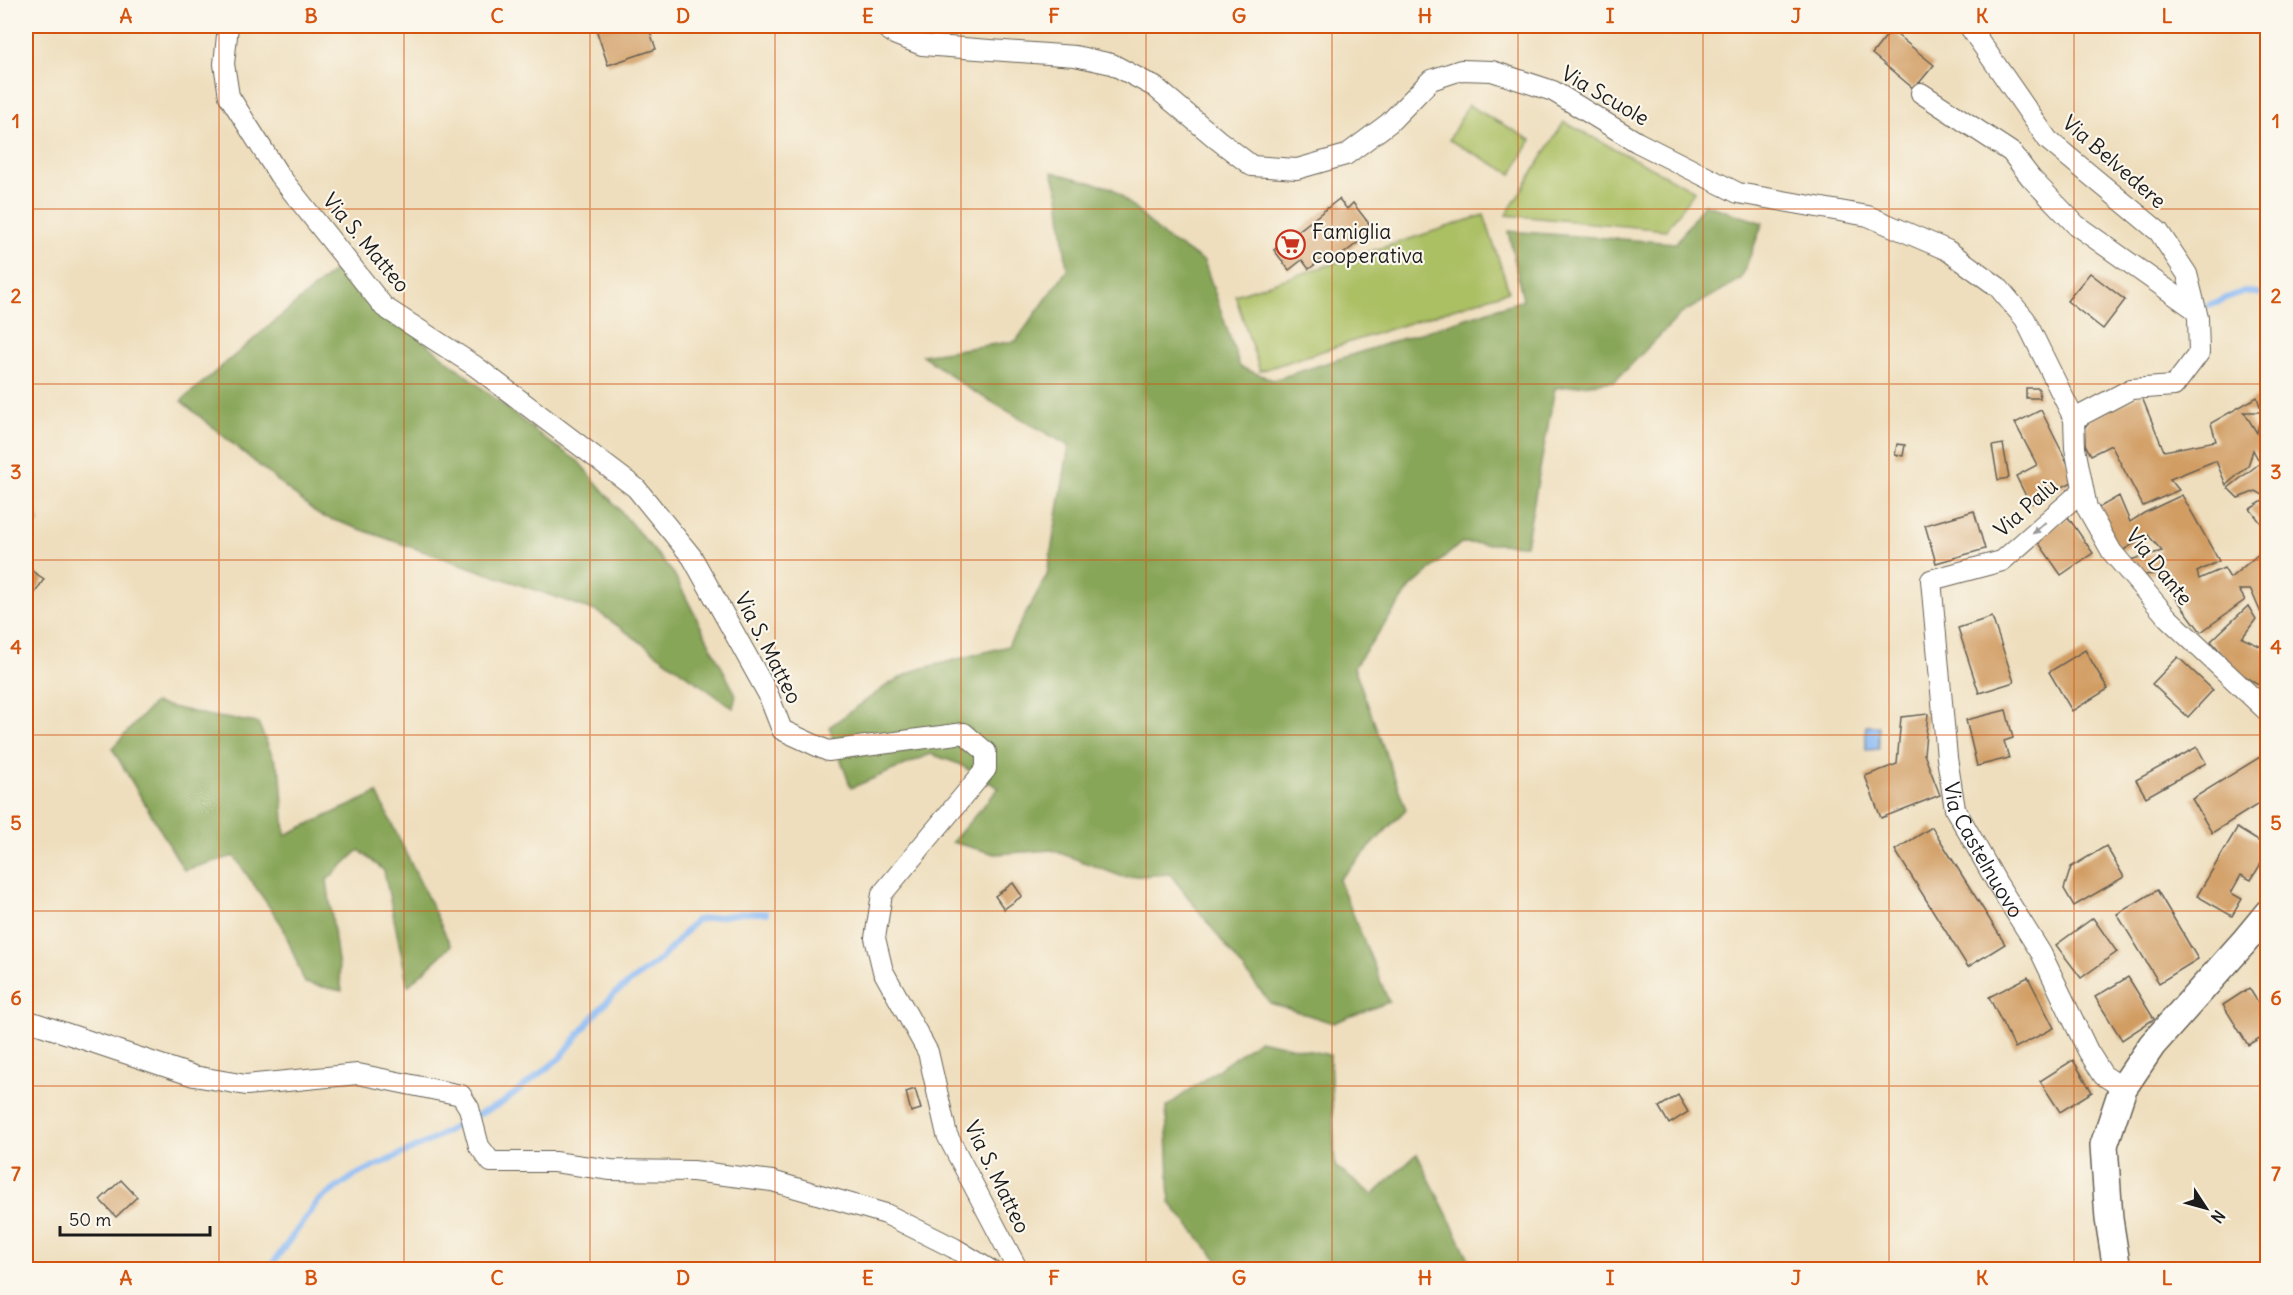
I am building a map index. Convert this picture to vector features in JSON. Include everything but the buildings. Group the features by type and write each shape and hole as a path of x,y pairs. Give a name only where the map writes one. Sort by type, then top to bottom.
{"street":[{"name":"Via S. Matteo","path":"228,26 224,64 229,96 279,175 384,307 475,366 636,488 692,557 768,694 782,729 828,752 964,733 986,752 986,769 882,894 875,938 883,971 928,1052 947,1136 1015,1265"},
{"name":"Via Belvedere","path":"1969,26 2048,140 2159,232 2187,274 2196,310 2199,353 2174,386 2131,389 2074,419"},
{"name":"Via Scuole","path":"889,30 922,45 1075,56 1112,64 1155,87 1252,166 1297,169 1346,155 1389,123 1431,80 1461,70 1492,72 1553,91 1637,142 1738,193 1868,216 1947,250 1998,287 2025,319 2074,419"},
{"path":"1922,93 2011,152 2031,178 2076,225 2196,310"},
{"name":"Via Dante","path":"2074,419 2075,448 2087,508 2112,552 2168,618 2268,712"},
{"name":"Via Palù","path":"1931,580 2002,561 2083,489"},
{"name":"Via Castelnuovo","path":"1931,580 1947,758 1955,808 1996,883 2041,953 2088,1051 2103,1076 2123,1088"},
{"path":"2117,1269 2109,1218 2104,1145 2123,1088 2152,1045 2268,913"},
{"path":"26,1020 194,1076 246,1085 358,1074 461,1095 469,1108 479,1146 491,1162 554,1162 611,1170 693,1172 772,1181 886,1214 990,1269"},
{"path":"1015,1265 1034,1269"}],"green space":[{"path":"1468,105 1531,140 1512,174 1449,140"},
{"path":"1564,122 1695,191 1666,230 1506,215"},
{"path":"1052,172 1112,188 1166,238 1204,261 1240,367 1273,380 1523,300 1508,231 1676,243 1704,204 1763,223 1741,279 1681,314 1615,381 1555,388 1526,545 1461,543 1411,587 1354,667 1406,809 1339,880 1389,1002 1333,1023 1270,1003 1170,874 1123,877 1052,850 995,854 952,842 999,788 959,764 931,754 851,788 829,727 889,684 916,670 1008,646 1047,575 1069,446 971,390 922,355 1016,341 1067,270 1059,195"},
{"path":"1484,215 1509,291 1260,371 1235,295"},
{"path":"335,270 548,441 578,461 674,574 736,695 733,708 598,612 319,515 181,401"},
{"path":"26,471 38,522 26,532"},
{"path":"154,703 211,716 258,723 281,775 285,835 377,793 451,946 408,986 384,871 359,850 327,880 342,991 305,983 282,925 234,856 184,870 112,748"},
{"path":"1259,1040 1330,1055 1335,1166 1373,1195 1417,1154 1474,1269 1225,1269 1170,1203 1166,1107"}],"water":[{"path":"1866,726 1879,726 1879,749 1866,750"}],"waterway":[{"path":"2209,305 2244,291 2268,295"},
{"path":"268,1270 318,1201 354,1176 432,1140 502,1103 560,1058 614,994 661,959 696,920 743,913 766,913"}],"place":[{"name":"Famiglia cooperativa","path":"1291,244"}]}
